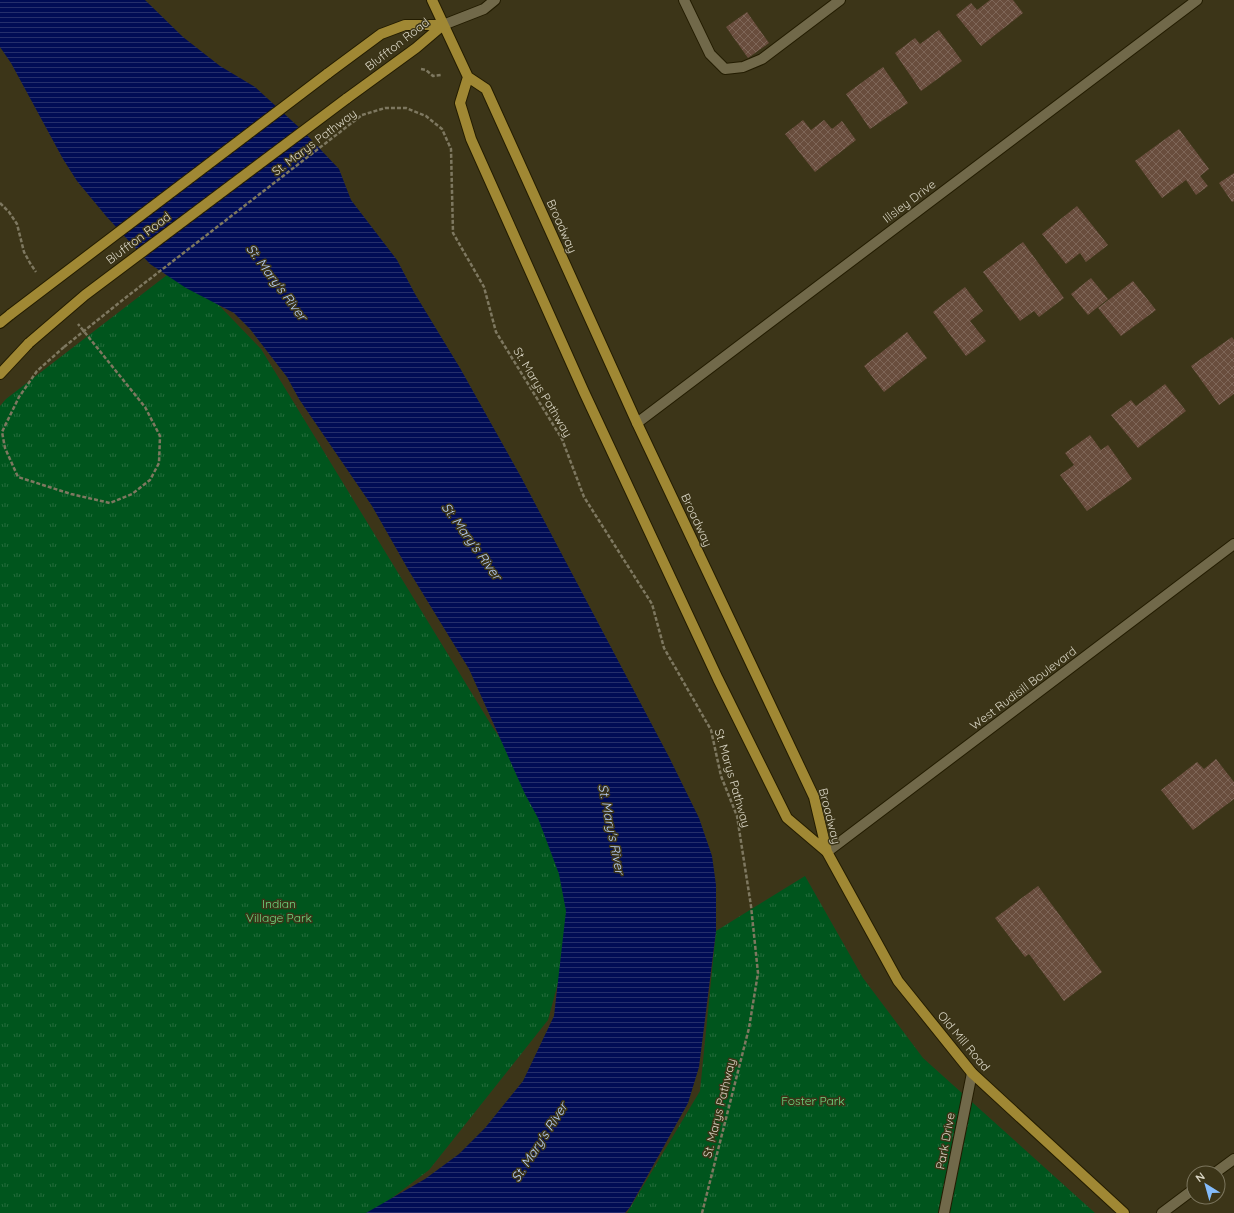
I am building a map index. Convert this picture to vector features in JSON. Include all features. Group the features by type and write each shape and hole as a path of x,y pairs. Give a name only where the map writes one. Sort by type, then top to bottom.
{"main road":[{"path":"432,0 468,77"},
{"name":"Bluffton Road","path":"0,323 381,34 405,25 443,25"},
{"name":"Bluffton Road","path":"0,374 29,343 85,295 416,48 443,25"},
{"name":"Broadway","path":"468,77 486,89 637,423 814,797 827,852 787,818 718,679 591,406 472,139 460,103 468,77"},
{"name":"Old Mill Road","path":"827,852 898,981 972,1073 1124,1213"}],"street":[{"path":"443,25 484,9 495,0"},
{"path":"684,0 710,54 725,70 743,67 762,58 840,0"},
{"name":"Illsley Drive","path":"637,423 1197,0"},
{"name":"West Rudisill Boulevard","path":"827,852 1234,544"},
{"name":"Park Drive","path":"944,1213 972,1073"},
{"path":"1226,1165 1234,1159"},
{"path":"1162,1213 1186,1195"}],"path":[{"path":"415,70 421,68 433,76 441,74"},
{"name":"St. Marys Pathway","path":"77,323 145,407 160,436 160,463 150,480 132,494 110,503 71,494 18,477 5,448 2,432 20,396 37,371 64,346 120,302 362,115 385,108 406,108 426,116 442,129 451,149 453,233 484,287 496,332 562,439 584,497 652,604 664,648 711,730 720,776 737,816 751,906 758,973 749,1028 702,1213"},
{"path":"0,203 9,212 17,224 24,252 39,275"}],"green space":[{"name":"Indian Village Park","path":"180,265 261,349 490,723 568,843 580,901 548,1020 429,1170 372,1213 0,1213 0,406 6,399"},
{"name":"Foster Park","path":"805,876 863,978 923,1058 1095,1213 627,1213 700,1091 716,931"}],"water":[{"name":"St. Mary's River","path":"0,0 145,0 183,37 220,66 255,87 303,131 339,169 351,200 397,260 415,294 460,368 521,477 669,757 699,818 712,856 716,885 716,931 699,1067 688,1103 630,1207 625,1213 366,1213 425,1179 459,1154 485,1128 523,1081 554,1016 566,911 559,874 538,818 525,794 469,669 409,571 372,506 299,399 287,377 250,329 234,313 186,288 150,264 106,216 77,181 63,159 11,63 0,47"}],"building":[{"path":"990,0 1013,0 1023,13 981,46 956,15 971,3 977,10"},
{"path":"747,12 769,43 748,58 726,27"},
{"path":"939,30 962,61 921,91 895,53 915,38 920,44"},
{"path":"883,67 908,103 870,129 846,94"},
{"path":"803,120 811,130 824,120 832,129 842,121 856,140 815,172 785,134"},
{"path":"1179,129 1209,169 1200,176 1208,186 1196,195 1186,180 1162,198 1135,161"},
{"path":"1234,173 1234,201 1232,202 1219,183"},
{"path":"1077,206 1108,245 1086,262 1080,253 1066,264 1042,234"},
{"path":"1023,242 1064,298 1039,317 1034,311 1020,321 983,272"},
{"path":"1091,278 1108,299 1088,315 1071,294"},
{"path":"1133,281 1156,310 1121,336 1098,308"},
{"path":"965,287 983,311 970,321 986,341 966,356 933,312"},
{"path":"907,332 927,358 884,392 864,366"},
{"path":"1232,337 1234,340 1234,394 1219,405 1191,366"},
{"path":"1165,384 1186,411 1138,448 1111,415 1131,400 1136,406"},
{"path":"1090,435 1101,450 1108,445 1132,479 1087,511 1060,475 1074,465 1065,453"},
{"path":"1216,759 1234,782 1234,799 1193,830 1161,790 1197,762 1204,769"},
{"path":"1038,886 1102,972 1064,1001 1029,954 1025,957 995,918"}]}
